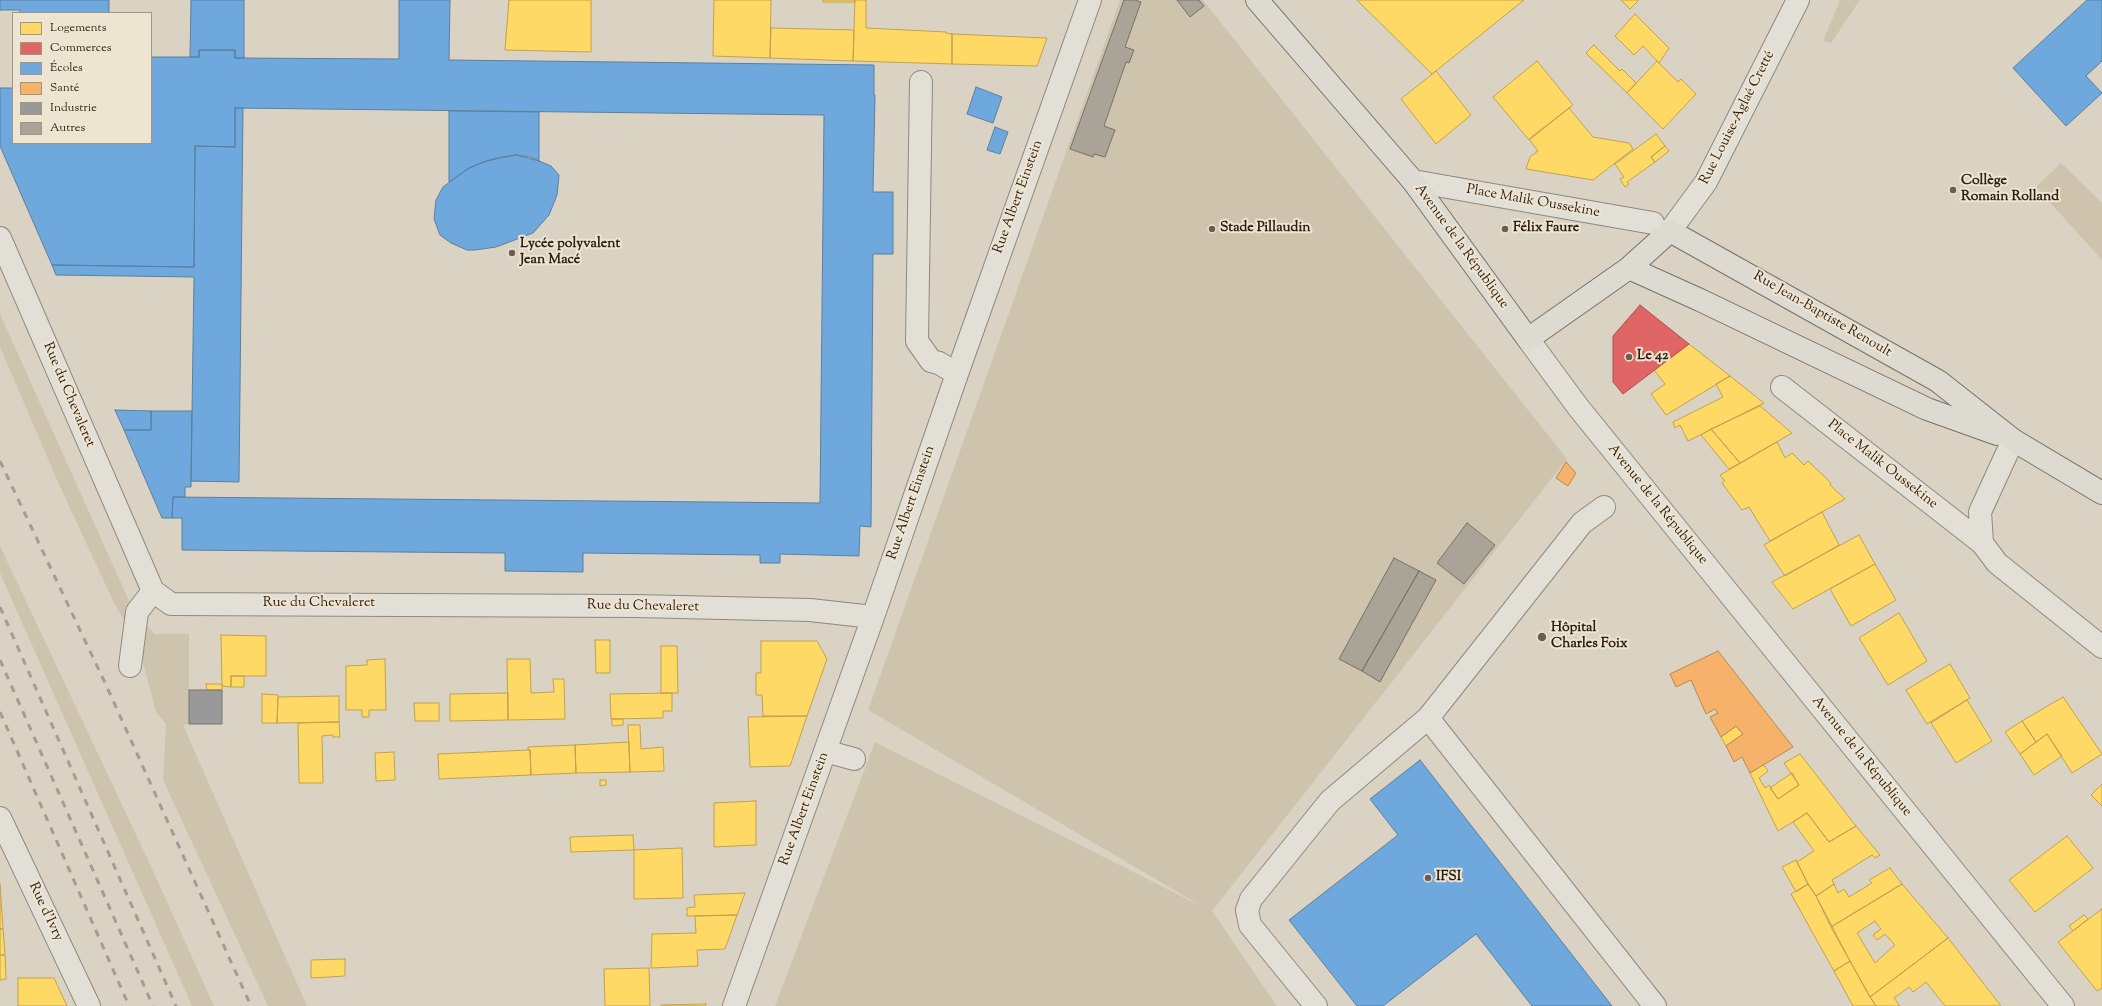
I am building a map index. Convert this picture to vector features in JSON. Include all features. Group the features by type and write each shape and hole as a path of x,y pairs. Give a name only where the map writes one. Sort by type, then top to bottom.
{"main road":[{"name":"Avenue de la République","path":"1258,0 1413,181 1528,339"},
{"path":"1528,339 1629,268 1661,227"},
{"name":"Rue Jean-Baptiste Renoult","path":"1661,227 1938,381 2013,440 2102,493"},
{"name":"Rue Jean-Baptiste Renoult","path":"1629,268 1700,300 1927,409 2013,440"}],"street":[{"name":"Rue Albert Einstein","path":"734,1006 1090,0"},
{"name":"Rue Louise-Aglaé Cretté","path":"1661,227 1706,182 1798,0"},
{"path":"921,82 917,341 931,361 939,363 957,374"},
{"name":"Place Malik Oussekine","path":"1413,181 1661,227"},
{"name":"Rue du Chevaleret","path":"0,238 153,591 171,604 643,606 810,610 873,616"},
{"name":"Avenue de la République","path":"1528,339 1578,407 2063,1006"},
{"name":"Place Malik Oussekine","path":"1782,387 1982,543 1997,562 2102,647"},
{"path":"1982,543 1980,512 2013,440"},
{"path":"1316,1006 1250,925 1247,910 1251,899 1330,801 1428,718 1582,523 1604,507"},
{"path":"130,666 137,612 153,591"},
{"path":"1428,718 1655,1006"},
{"path":"825,750 854,759"},
{"name":"Rue d'Ivry","path":"0,818 89,1006"}],"shaded area":[{"name":"Stade Pillaudin","path":"1120,0 1203,0 1567,459 1212,911 1277,1006 775,1006 875,742 1203,907 868,710"},
{"path":"1840,0 1860,0 1831,43 1823,41"},
{"path":"2061,163 2102,203 2102,260 2036,187"},
{"path":"0,314 130,603 154,634 189,634 189,724 183,725 307,1006 268,1006 163,780 166,724 156,712 138,643 114,603 57,480 0,347"},
{"path":"0,546 149,862 214,1006 192,1006 0,573"}],"building: Logements":[{"path":"509,0 591,0 591,52 505,50"},
{"path":"714,0 771,0 770,58 713,56"},
{"path":"823,0 855,0 855,2 823,2"},
{"path":"855,0 866,0 866,28 946,32 952,34 952,64 853,61"},
{"path":"1357,0 1524,0 1432,74"},
{"path":"1621,0 1639,0 1630,9"},
{"path":"1635,14 1669,48 1659,63 1643,46 1634,55 1615,36"},
{"path":"771,28 854,30 853,61 770,58"},
{"path":"952,34 1047,38 1037,66 952,64"},
{"path":"1594,45 1620,71 1622,69 1636,83 1627,93 1586,53"},
{"path":"1537,61 1573,105 1529,140 1493,97"},
{"path":"1657,61 1678,82 1681,79 1696,94 1663,129 1627,93"},
{"path":"1436,71 1471,115 1436,144 1401,99"},
{"path":"1569,108 1593,137 1629,143 1633,149 1593,180 1526,169 1530,157 1538,151 1529,139"},
{"path":"1656,134 1665,146 1651,157 1655,162 1627,182 1629,184 1625,187 1620,179 1624,177 1615,164"},
{"path":"1665,146 1669,151 1655,162 1651,157"},
{"path":"1689,344 1730,376 1666,415 1651,394 1665,384 1654,370"},
{"path":"1730,376 1764,403 1688,441 1680,425 1675,428 1673,422 1723,397 1716,384"},
{"path":"1760,406 1792,433 1740,463 1711,429"},
{"path":"1711,429 1740,463 1729,469 1701,435"},
{"path":"1777,442 1785,458 1792,453 1804,465 1808,461 1845,499 1770,541 1749,507 1742,510 1722,483 1725,481 1720,475"},
{"path":"1822,512 1839,545 1785,576 1764,545"},
{"path":"1859,535 1875,564 1793,609 1772,582"},
{"path":"1875,564 1896,600 1851,626 1830,589"},
{"path":"1899,613 1927,661 1888,685 1859,638"},
{"path":"221,635 266,636 266,676 231,676 231,687 222,686"},
{"path":"595,640 610,640 610,673 596,673"},
{"path":"761,641 817,641 827,659 807,716 763,716 762,695 756,695 756,673 761,673"},
{"path":"661,646 677,646 678,693 661,693"},
{"path":"385,659 386,710 369,710 369,717 362,717 362,710 346,710 346,666 367,665 367,660"},
{"path":"507,659 530,659 531,693 554,692 553,679 564,679 565,719 508,720"},
{"path":"1950,664 1970,698 1927,724 1906,690"},
{"path":"231,676 244,676 244,687 231,687"},
{"path":"206,684 222,684 222,690 207,690"},
{"path":"508,693 508,720 450,721 450,694"},
{"path":"672,693 672,711 663,711 663,718 611,719 610,694"},
{"path":"262,694 278,695 277,723 262,723"},
{"path":"339,696 339,722 277,723 278,697"},
{"path":"2063,697 2102,754 2072,773 2047,734 2036,742 2022,721"},
{"path":"1967,700 1992,741 1956,763 1931,723"},
{"path":"414,703 439,703 439,721 415,721"},
{"path":"807,716 790,766 750,767 748,717"},
{"path":"612,719 623,719 623,725 612,726"},
{"path":"2022,721 2036,742 2020,754 2005,732"},
{"path":"339,722 340,737 333,737 333,735 322,736 323,783 299,783 298,723"},
{"path":"628,725 640,725 641,749 663,747 664,771 630,772"},
{"path":"1736,726 1743,734 1726,746 1721,737"},
{"path":"2047,734 2062,756 2034,775 2020,754"},
{"path":"629,742 630,772 576,773 575,745"},
{"path":"575,745 576,773 531,775 530,750 528,750 528,747"},
{"path":"530,750 531,775 439,779 438,754"},
{"path":"394,752 395,780 376,781 375,753"},
{"path":"1800,754 1856,826 1829,842 1807,813 1778,831 1750,773 1763,764 1768,771 1759,778 1765,788 1769,785 1778,799 1799,785 1784,763"},
{"path":"1792,773 1799,785 1778,799 1770,788"},
{"path":"600,780 606,780 606,785 600,786"},
{"path":"2102,784 2102,806 2091,795"},
{"path":"756,801 756,845 714,847 714,803"},
{"path":"1807,813 1829,842 1856,826 1880,855 1875,858 1872,855 1832,880 1834,884 1816,896 1797,862 1814,851 1793,822"},
{"path":"633,835 634,850 571,852 570,837"},
{"path":"2067,836 2093,868 2035,912 2009,880"},
{"path":"682,848 683,898 634,899 634,850"},
{"path":"1796,860 1808,884 1796,892 1782,867"},
{"path":"1890,868 1902,884 1831,927 1816,896 1834,884 1838,893 1844,889 1849,897 1872,883 1869,880"},
{"path":"0,884 3,929 0,929"},
{"path":"1808,884 1816,896 1850,961 1834,971 1791,894"},
{"path":"1902,884 1948,938 1870,997 1831,927","holes":["1875,921 1881,929 1873,935 1877,940 1885,934 1895,945 1875,963 1857,933"]},
{"path":"745,893 737,915 687,916 687,908 695,907 694,895"},
{"path":"2102,909 2102,988 2097,991 2058,942"},
{"path":"737,915 725,949 697,950 698,966 651,968 652,934 696,933 695,916"},
{"path":"2084,915 2088,919 2073,931 2069,926"},
{"path":"0,929 3,929 5,955 0,955"},
{"path":"1948,938 2001,1006 1945,1006 1926,982 1913,992 1909,987 1894,998 1900,1006 1876,1006 1870,997"},
{"path":"0,955 5,955 6,979 0,980"},
{"path":"345,959 345,976 311,978 311,960"},
{"path":"1850,961 1876,1006 1853,1006 1834,971"},
{"path":"649,968 650,1006 605,1006 604,969"},
{"path":"18,978 54,978 67,1006 18,1006"},
{"path":"706,1004 705,1006 661,1006 661,1005"}],"building: Commerces":[{"path":"1640,305 1689,344 1623,394 1613,382 1613,336"}],"building: Écoles":[{"path":"0,0 109,0 109,12 20,12 20,10 0,10"},
{"path":"191,0 244,0 244,58 235,58 235,50 199,50 199,57 190,57"},
{"path":"399,0 450,0 449,60 874,65 875,95 873,192 893,192 893,254 873,254 871,527 860,526 859,556 780,554 780,563 760,563 760,555 583,553 583,572 505,571 505,553 182,550 182,518 172,518 173,497 820,503 824,115 235,108 235,147 195,146 194,267 52,265 0,146 0,88 12,88 12,144 152,144 152,57 199,57 199,50 235,50 235,58 399,59"},
{"path":"2087,0 2102,0 2102,61 2086,76 2102,93 2066,126 2013,68"},
{"path":"976,87 1002,97 993,123 967,114"},
{"path":"235,108 243,108 239,482 191,481 194,277 56,275 52,265 194,267 195,146 235,147"},
{"path":"449,111 539,112 539,161 516,155 501,157 469,168 449,182"},
{"path":"995,127 1008,132 1000,154 987,150"},
{"path":"516,155 530,157 551,166 559,175 557,195 549,215 533,233 496,247 475,250 467,250 451,243 440,235 434,219 436,200 443,187 469,168 486,161"},
{"path":"115,410 151,411 151,430 124,430"},
{"path":"151,411 192,411 191,487 185,487 185,497 173,497 172,518 162,518 124,430 151,430"},
{"name":"IFSI","path":"1420,760 1612,1006 1532,1006 1476,934 1383,1006 1357,1006 1289,920 1398,835 1370,799"}],"building: Santé":[{"path":"1566,462 1576,473 1568,486 1556,478"},
{"path":"1718,651 1793,747 1750,773 1742,757 1734,762 1726,746 1743,734 1736,726 1721,737 1710,717 1718,713 1715,709 1706,714 1691,680 1676,687 1670,674"}],"building: Industrie":[{"path":"189,690 222,690 222,724 189,724"}],"building: Autres":[{"path":"1124,0 1135,0 1141,2 1125,47 1134,50 1129,63 1126,62 1104,126 1115,130 1105,157 1094,154 1093,157 1070,149"},
{"path":"1177,0 1199,0 1204,6 1190,17"},
{"path":"1467,523 1495,545 1464,584 1437,563"},
{"path":"1394,558 1419,571 1362,671 1339,659"},
{"path":"1419,571 1436,580 1380,682 1362,671"}],"railway":[{"path":"0,461 106,685 251,1006"},
{"path":"0,607 176,1006"},
{"path":"0,660 153,1006"},
{"path":"0,712 129,1006"}],"place":[{"name":"Collège Romain Rolland","path":"1953,190"},
{"name":"Stade Pillaudin","path":"1212,229"},
{"name":"Félix Faure","path":"1505,229"},
{"name":"Lycée polyvalent Jean Macé","path":"512,253"},
{"name":"Le 42","path":"1629,357"},
{"name":"Hôpital Charles Foix","path":"1542,637"},
{"name":"IFSI","path":"1428,878"}]}
